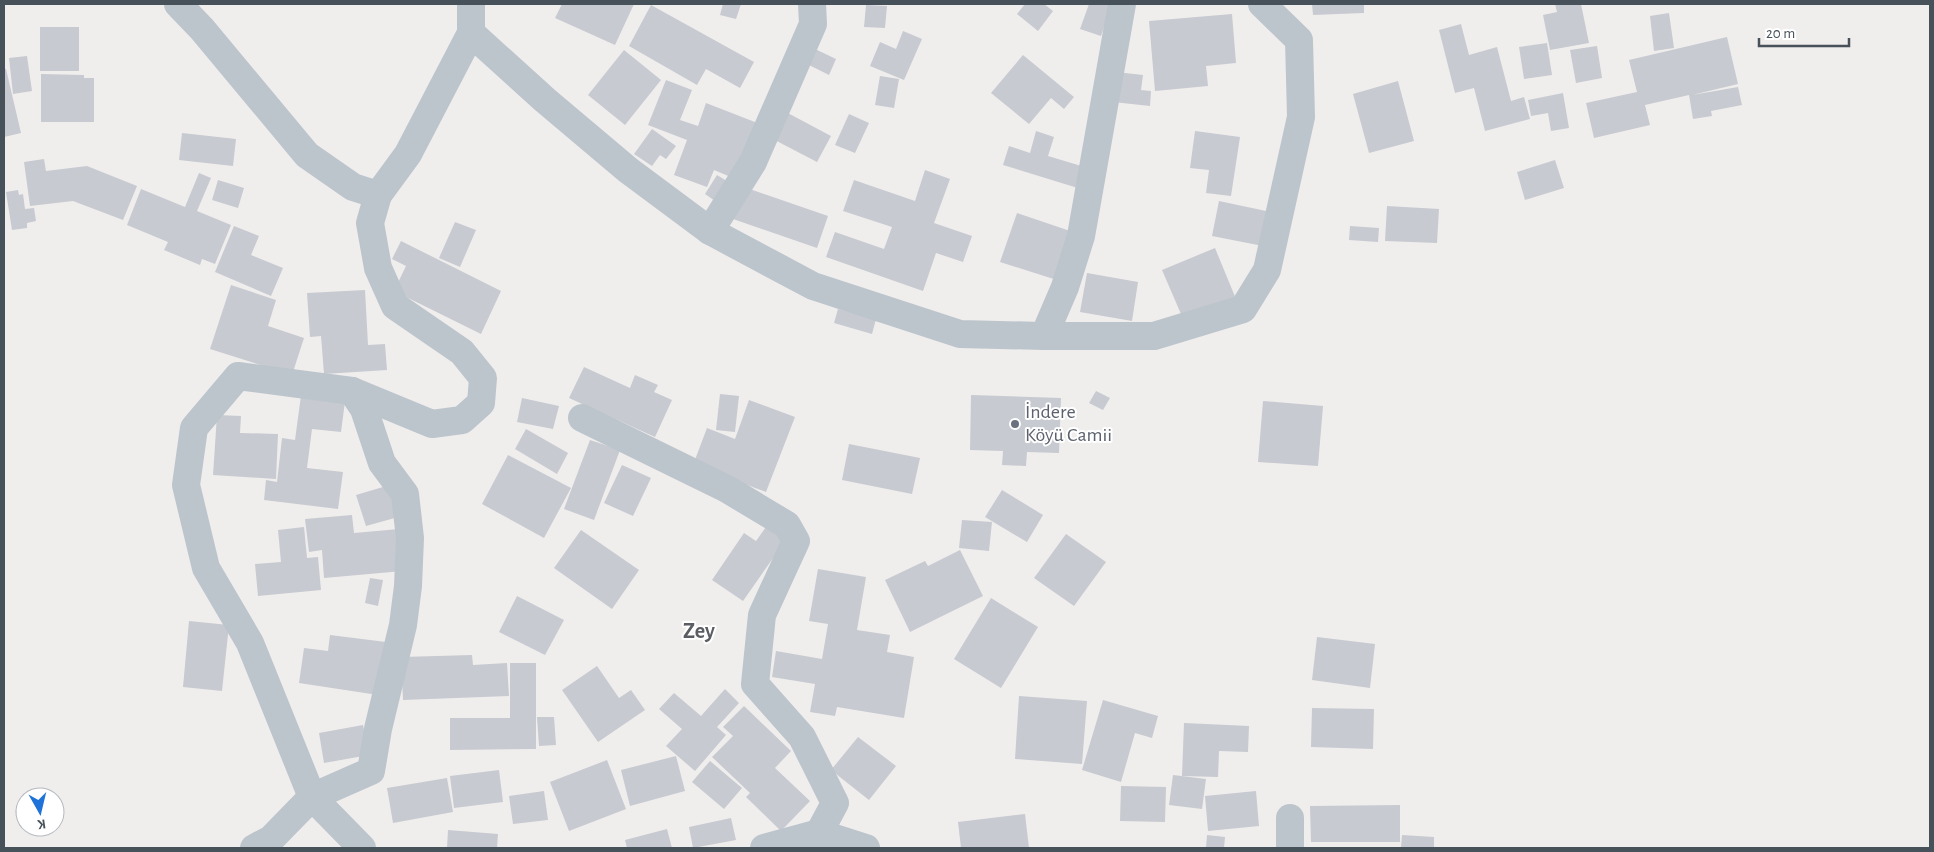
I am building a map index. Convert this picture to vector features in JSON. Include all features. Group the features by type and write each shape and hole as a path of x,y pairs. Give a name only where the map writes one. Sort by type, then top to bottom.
{"street":[{"path":"178,4 202,29 307,156 353,187 378,195"},
{"path":"362,848 312,797 250,643 206,568 186,485 194,428 238,376 352,391 432,424 462,420 481,403 483,378 462,352 395,306 378,268 370,223 378,195 408,154 471,33 471,4"},
{"path":"710,231 753,162 812,24 812,4"},
{"path":"1044,336 1065,287 1081,236 1122,4"},
{"path":"471,33 545,100 628,170 710,231 813,286 960,334 1154,336 1243,309 1267,270 1301,117 1299,40 1262,4"},
{"path":"254,848 270,839 312,797 370,771 380,719 403,625 408,586 410,538 405,494 382,463 364,409 352,391"},
{"path":"582,418 727,489 787,525 796,541 762,616 755,684 802,737 835,803 819,833"},
{"path":"1290,818 1290,848"},
{"path":"764,848 819,833 866,848"}],"building":[{"path":"562,4 634,4 615,45 555,18"},
{"path":"723,4 741,4 736,19 720,15"},
{"path":"1025,4 1044,4 1053,11 1038,31 1017,14"},
{"path":"1089,4 1112,4 1101,36 1080,29"},
{"path":"1312,4 1364,4 1364,13 1313,15"},
{"path":"1555,4 1581,4 1589,43 1550,50 1543,15 1557,12"},
{"path":"651,5 754,62 740,88 706,69 697,85 629,46"},
{"path":"866,5 887,6 885,28 864,27"},
{"path":"1669,13 1674,48 1654,51 1650,16"},
{"path":"1232,14 1236,63 1206,66 1208,86 1155,91 1149,21"},
{"path":"1461,24 1469,55 1497,47 1511,101 1524,97 1530,119 1485,131 1474,88 1455,93 1439,30"},
{"path":"40,27 79,27 79,71 40,71"},
{"path":"903,31 922,39 904,80 870,66 880,42 896,49"},
{"path":"1727,37 1738,84 1692,95 1738,87 1742,105 1711,111 1712,116 1693,119 1689,95 1645,105 1650,125 1594,138 1586,103 1637,92 1629,60"},
{"path":"1547,43 1552,75 1524,79 1519,47"},
{"path":"1597,46 1602,78 1576,83 1570,50"},
{"path":"813,48 836,59 829,75 805,63"},
{"path":"624,50 661,80 625,125 588,95"},
{"path":"1023,55 1074,97 1064,109 1051,98 1029,124 991,93"},
{"path":"27,56 32,91 13,94 9,58"},
{"path":"4,69 6,69 21,133 4,137"},
{"path":"1116,72 1143,75 1141,90 1151,91 1150,106 1113,102"},
{"path":"41,74 84,75 84,78 94,78 94,122 41,122"},
{"path":"880,76 899,79 894,108 875,105"},
{"path":"666,80 692,90 680,120 698,126 706,103 760,124 738,180 714,170 707,187 674,175 687,140 648,125"},
{"path":"1398,81 1414,141 1369,153 1353,94"},
{"path":"1563,93 1569,128 1551,131 1548,113 1531,116 1528,100"},
{"path":"784,111 831,136 817,162 769,137"},
{"path":"849,114 869,123 855,153 835,145"},
{"path":"652,129 676,146 666,159 660,155 652,166 634,154"},
{"path":"1036,131 1054,137 1048,156 1088,168 1081,189 1003,165 1009,146 1030,153"},
{"path":"1195,131 1240,137 1231,196 1206,193 1209,170 1190,168"},
{"path":"182,133 236,139 233,166 179,160"},
{"path":"44,159 46,171 87,166 137,186 123,220 73,201 30,206 24,162"},
{"path":"1555,160 1564,188 1525,200 1517,172"},
{"path":"925,170 950,179 934,223 972,236 963,262 936,253 923,291 826,257 835,232 884,249 892,227 843,211 854,180 915,201"},
{"path":"199,173 211,178 197,211 231,225 215,264 202,259 200,265 164,250 168,242 127,225 141,189 185,207"},
{"path":"717,175 730,183 718,203 705,194"},
{"path":"218,180 244,188 238,208 212,200"},
{"path":"744,187 828,216 817,248 733,219"},
{"path":"18,190 19,195 23,194 25,209 34,208 36,221 27,223 27,228 12,230 6,192"},
{"path":"1219,201 1276,213 1268,247 1212,236"},
{"path":"1387,206 1439,209 1437,243 1385,241"},
{"path":"1017,213 1079,234 1063,282 1000,262"},
{"path":"455,222 476,230 460,267 439,258"},
{"path":"234,226 259,236 251,255 283,268 271,296 215,272"},
{"path":"1350,226 1379,228 1378,242 1349,240"},
{"path":"401,241 501,291 481,334 394,291 406,266 392,259"},
{"path":"1215,248 1236,299 1184,321 1162,270"},
{"path":"1087,273 1138,282 1132,321 1080,312"},
{"path":"231,285 276,300 268,326 304,338 292,375 210,349"},
{"path":"365,290 368,345 385,344 387,370 324,374 321,336 310,337 307,293"},
{"path":"838,309 876,319 872,334 834,323"},
{"path":"584,367 630,388 635,375 658,385 654,392 672,400 655,437 569,398"},
{"path":"302,388 346,394 341,432 312,429 307,468 343,472 338,509 264,500 266,480 277,482 282,438 295,440"},
{"path":"1096,391 1110,398 1103,410 1089,403"},
{"path":"720,394 739,396 735,432 716,430"},
{"name":"İndere Köyü Camii","path":"971,395 1061,398 1059,453 1027,452 1026,466 1002,465 1003,451 970,450"},
{"path":"522,398 559,406 553,429 517,422"},
{"path":"749,400 795,417 766,492 693,465 707,428 735,439"},
{"path":"1263,401 1323,406 1318,466 1258,462"},
{"path":"217,415 241,416 240,433 278,434 276,479 213,475"},
{"path":"526,429 568,453 557,474 515,449"},
{"path":"590,440 620,450 594,520 564,509"},
{"path":"849,444 920,458 912,494 842,480"},
{"path":"508,455 571,488 544,538 482,504"},
{"path":"622,465 651,478 633,516 604,503"},
{"path":"393,484 402,516 366,526 356,495"},
{"path":"1002,490 1043,515 1027,542 985,517"},
{"path":"352,515 354,533 399,529 403,571 324,578 322,550 309,552 305,519"},
{"path":"962,520 992,522 989,551 959,548"},
{"path":"768,524 787,538 743,601 712,580 744,533 756,541"},
{"path":"304,527 307,558 318,557 321,590 258,596 255,564 281,562 278,530"},
{"path":"581,530 639,570 612,609 554,568"},
{"path":"1066,534 1106,562 1074,606 1034,578"},
{"path":"960,550 983,596 910,632 885,580 925,561 928,566"},
{"path":"818,569 866,577 857,630 890,635 887,652 914,657 904,718 837,707 835,716 810,712 815,684 772,677 776,651 822,659 828,624 809,621"},
{"path":"370,578 383,580 378,606 365,603"},
{"path":"517,596 564,620 545,655 499,632"},
{"path":"991,598 1038,627 1001,688 954,659"},
{"path":"189,621 229,625 222,691 183,687"},
{"path":"330,635 386,642 378,695 299,683 304,648 328,651"},
{"path":"1317,637 1375,644 1370,688 1312,680"},
{"path":"472,655 473,665 507,663 509,696 403,700 401,657"},
{"path":"510,663 536,663 536,749 450,750 450,718 510,718"},
{"path":"597,666 619,698 631,690 645,710 598,742 562,690"},
{"path":"725,689 739,703 717,727 726,735 695,771 666,746 682,729 659,709 674,693 701,716"},
{"path":"1019,696 1087,701 1082,764 1015,759"},
{"path":"1103,700 1158,716 1152,738 1135,733 1121,782 1082,770"},
{"path":"744,706 791,751 775,768 810,801 781,831 746,797 750,793 712,757 733,736 723,727"},
{"path":"1312,708 1374,709 1373,749 1311,747"},
{"path":"537,717 554,717 556,745 539,746"},
{"path":"1184,723 1249,726 1248,752 1219,751 1218,777 1182,776"},
{"path":"363,725 369,755 324,763 319,733"},
{"path":"858,737 896,766 869,800 831,770"},
{"path":"676,756 685,791 630,806 621,770"},
{"path":"607,760 626,809 569,831 550,782"},
{"path":"710,761 742,788 724,809 692,782"},
{"path":"499,770 503,802 454,808 450,776"},
{"path":"1173,775 1206,779 1202,809 1169,805"},
{"path":"447,778 453,812 393,823 387,788"},
{"path":"1121,786 1166,787 1165,822 1120,821"},
{"path":"544,791 548,820 513,824 509,796"},
{"path":"1256,791 1259,826 1208,831 1205,796"},
{"path":"1400,805 1400,842 1311,842 1310,806"},
{"path":"1025,814 1029,848 961,848 958,822"},
{"path":"731,818 736,840 693,848 689,827"},
{"path":"667,829 672,848 627,848 625,840"},
{"path":"448,830 498,834 497,848 447,848"},
{"path":"1207,835 1225,837 1224,848 1206,848"},
{"path":"1402,835 1434,837 1434,848 1401,848"}],"place":[{"name":"İndere Köyü Camii","path":"1015,424"}],"district":[{"name":"Zey","path":"699,631"}]}
